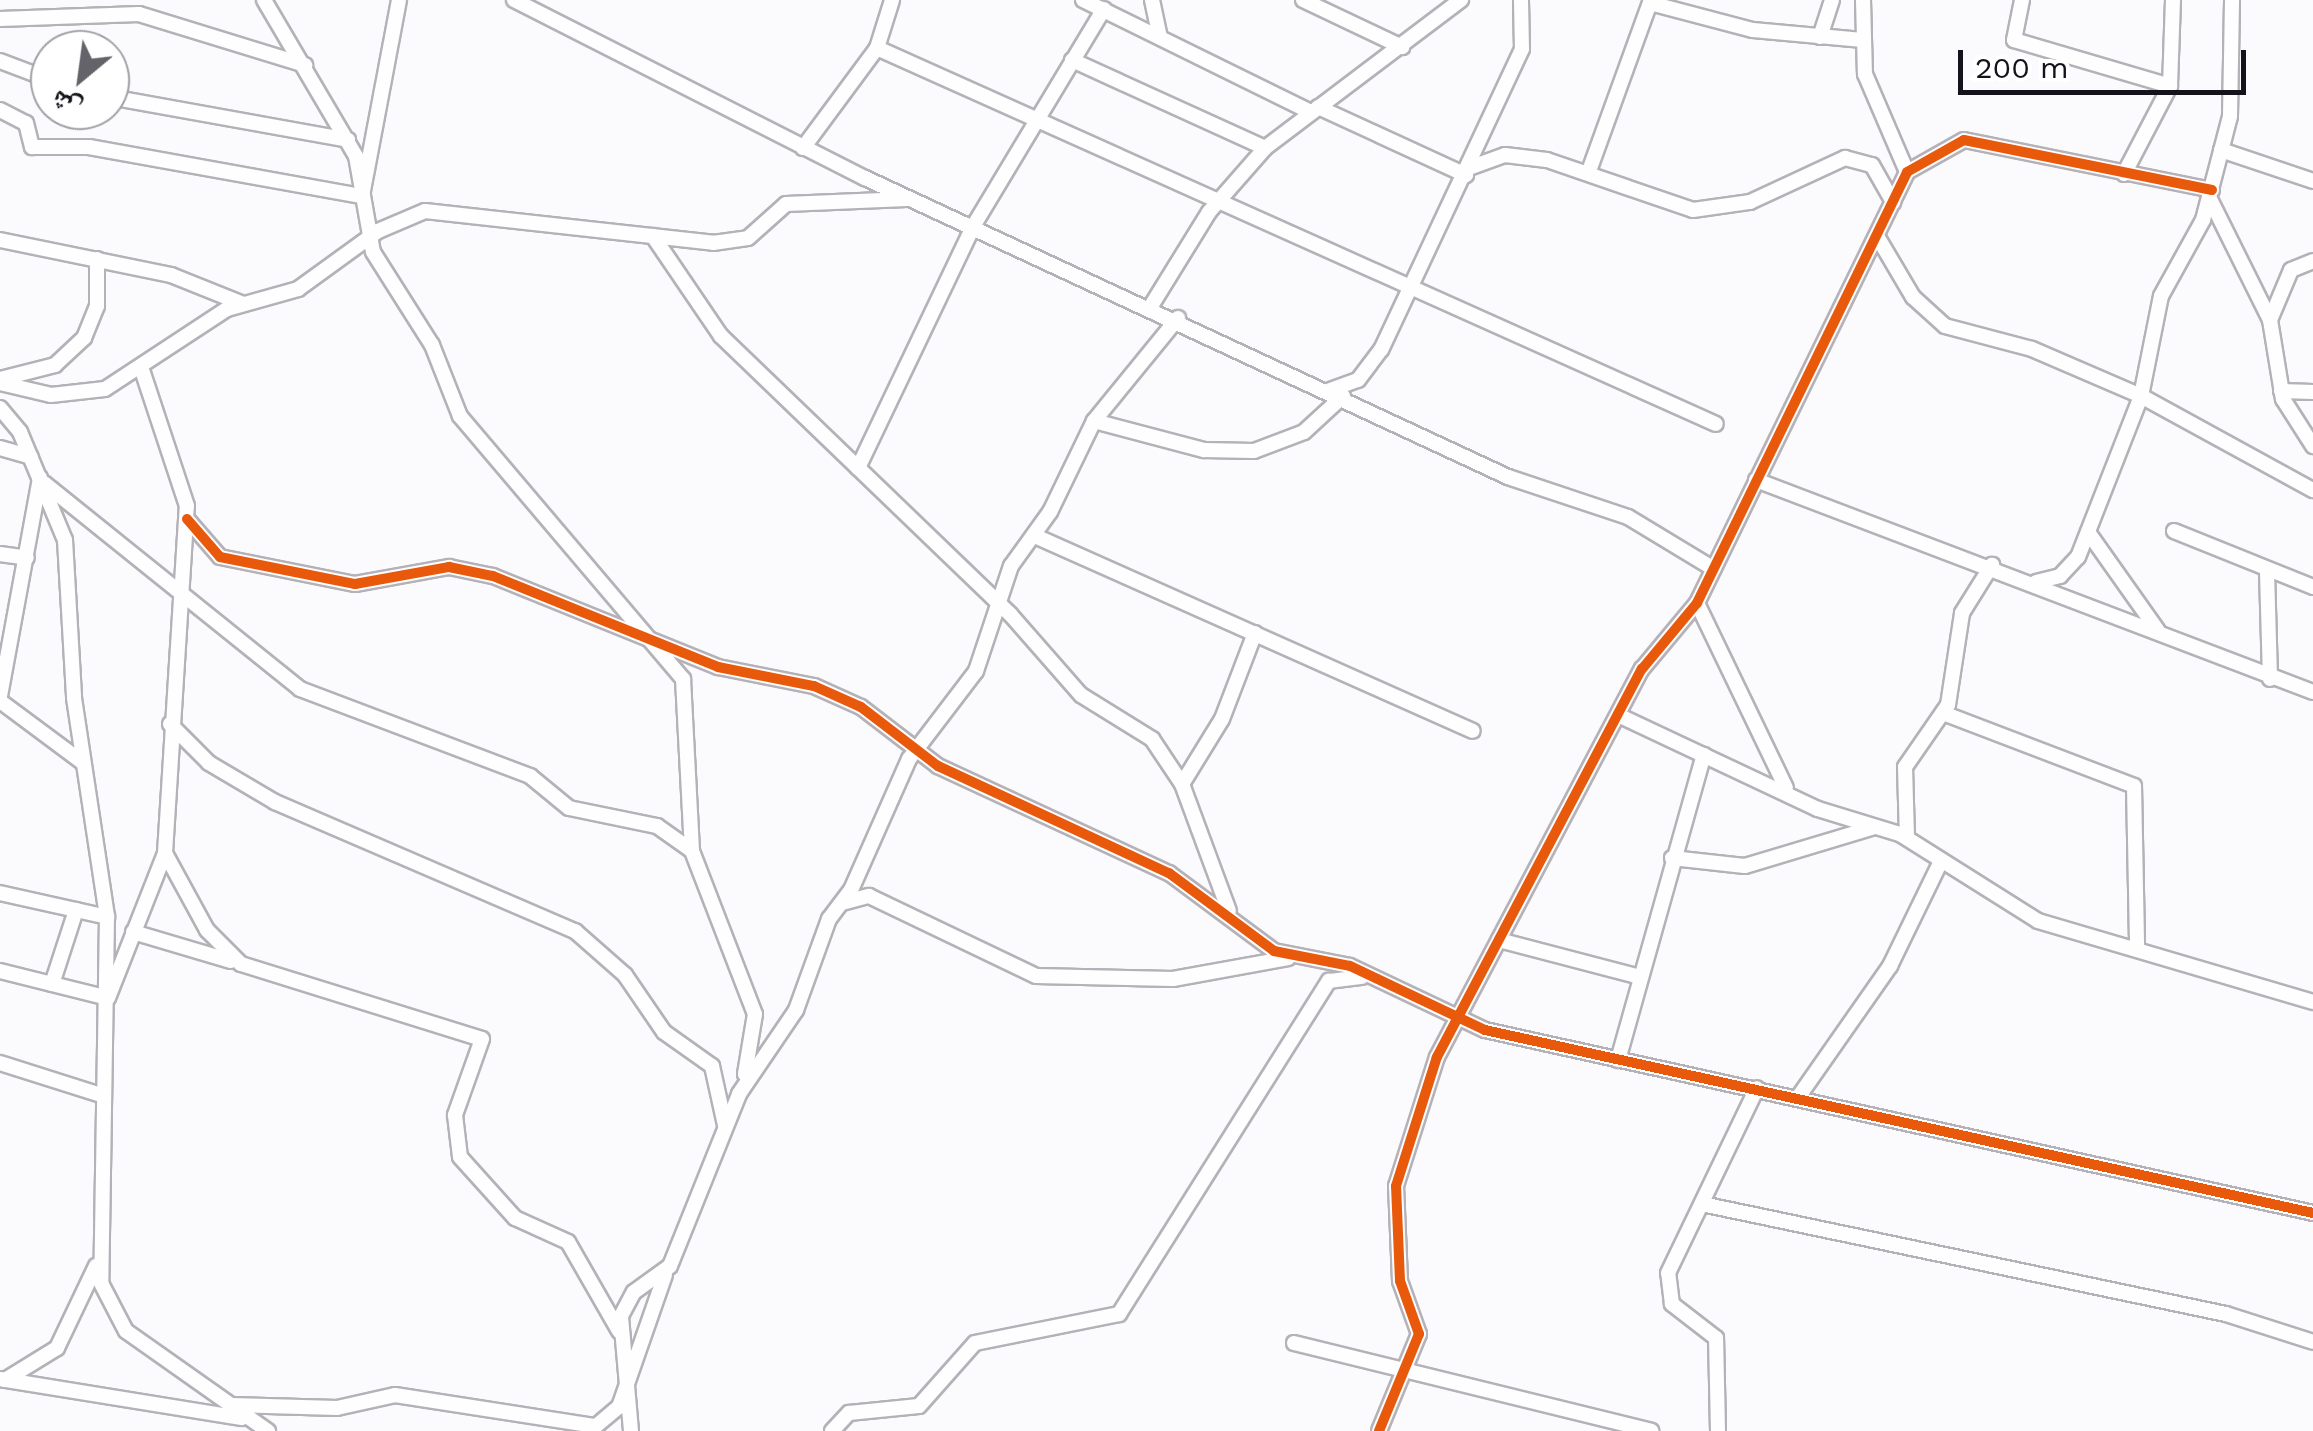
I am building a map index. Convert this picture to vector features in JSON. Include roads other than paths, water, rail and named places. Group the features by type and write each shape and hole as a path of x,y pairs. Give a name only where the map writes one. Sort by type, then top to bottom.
{"street":[{"path":"264,0 348,140 368,238 432,345 460,416 553,535 674,661 687,700 682,784 692,850 755,1014 740,1094"},
{"path":"362,196 400,0"},
{"path":"514,0 803,148 1178,318 1508,477 1628,517 1714,569"},
{"path":"803,148 877,48 892,0"},
{"path":"1083,0 1314,110 1468,171 1505,156 1589,171 1693,210 1750,202 1845,158 1872,165 1893,202"},
{"path":"1152,0 1159,34"},
{"path":"1304,0 1402,47"},
{"path":"1152,306 1219,198 1265,148 1460,0"},
{"path":"1094,422 1204,450 1254,451 1304,432 1336,393 1374,363 1468,171 1526,39 1521,0"},
{"path":"1820,37 1832,0"},
{"path":"1864,0 1865,74 1907,172"},
{"path":"2022,0 2014,40 2170,86"},
{"path":"2124,174 2170,86 2173,0"},
{"path":"2036,582 2067,570 2088,532 2141,396 2161,296 2211,195 2235,66 2232,0"},
{"path":"1589,171 1651,1 1820,37 1863,40"},
{"path":"858,468 974,225 1104,10"},
{"path":"0,19 139,14 306,66"},
{"path":"877,48 1411,282 1716,424"},
{"path":"0,60 30,72"},
{"path":"1072,60 1265,148"},
{"path":"130,101 348,140"},
{"path":"0,110 26,123 32,147 90,147 362,196"},
{"path":"1378,1431 1419,1334 1400,1281 1396,1186 1455,1018 1648,660 1697,603 1907,172 1936,148 1964,140 2211,195"},
{"path":"2221,150 2313,181"},
{"path":"2211,195 2270,320 2281,391 2313,446"},
{"path":"0,381 67,396 142,370 243,304 298,289 368,238 425,211 732,241 755,234 786,204 913,199"},
{"path":"652,236 721,336 858,468 1081,695 1152,739 1182,784 1232,917"},
{"path":"1877,236 1913,296 1945,326 2141,396 2313,490"},
{"path":"0,240 97,259 243,304"},
{"path":"0,381 55,365 84,338 97,306 97,259"},
{"path":"2270,320 2290,270 2313,261"},
{"path":"230,1405 338,1408 396,1395 596,1426 627,1387 665,1274 740,1094 796,1010 840,903 916,750 976,672 994,604 1035,536 1094,422 1178,318"},
{"path":"108,998 164,854 176,595 187,520 180,469 142,370"},
{"path":"2281,391 2313,392"},
{"path":"0,408 31,457 66,540 82,762 108,917 99,1257 106,1300 126,1331 268,1431"},
{"path":"0,448 31,457"},
{"path":"42,480 176,595 300,689 530,776 569,808 657,826 692,850"},
{"path":"42,480 0,698 82,762"},
{"path":"1756,480 2036,582 2270,679 2313,692"},
{"path":"187,520 220,557 370,585 450,567 718,667 814,686 916,750 1170,874 1293,957"},
{"path":"2174,531 2313,587"},
{"path":"2088,532 2104,566 2162,635"},
{"path":"1035,536 1473,730"},
{"path":"0,554 27,558"},
{"path":"1907,838 1905,767 1943,713 1962,614 1992,566"},
{"path":"2267,571 2270,679"},
{"path":"1697,603 1786,788"},
{"path":"1182,784 1222,719 1255,633"},
{"path":"1943,713 2134,786 2136,948"},
{"path":"1618,715 1907,838 1939,865 2038,921 2313,1002"},
{"path":"170,724 252,791 575,931 625,976 664,1032 712,1066 726,1126"},
{"path":"1618,1060 1704,754"},
{"path":"1672,858 1745,866 1876,826"},
{"path":"164,854 206,930 241,964"},
{"path":"1799,1096 1890,966 1939,865"},
{"path":"0,893 108,917"},
{"path":"840,903 869,896 1036,976 1173,979 1293,957 1324,958 1455,1018 1618,1060 1799,1096 2313,1213"},
{"path":"52,984 76,910"},
{"path":"133,932 482,1039 456,1115 460,1157 515,1218 568,1242 619,1331 631,1431"},
{"path":"1499,940 1640,977"},
{"path":"0,971 108,998"},
{"path":"832,1431 849,1413 919,1406 975,1342 1118,1314 1329,982 1367,978"},
{"path":"0,1063 102,1095"},
{"path":"1718,1431 1715,1334 1677,1310 1667,1290 1702,1204 1757,1088"},
{"path":"1702,1204 2226,1314 2313,1342"},
{"path":"2,1380 57,1348 99,1257"},
{"path":"619,1331 634,1292 665,1274"},
{"path":"1294,1343 1652,1431"},
{"path":"2,1380 252,1420"}]}
